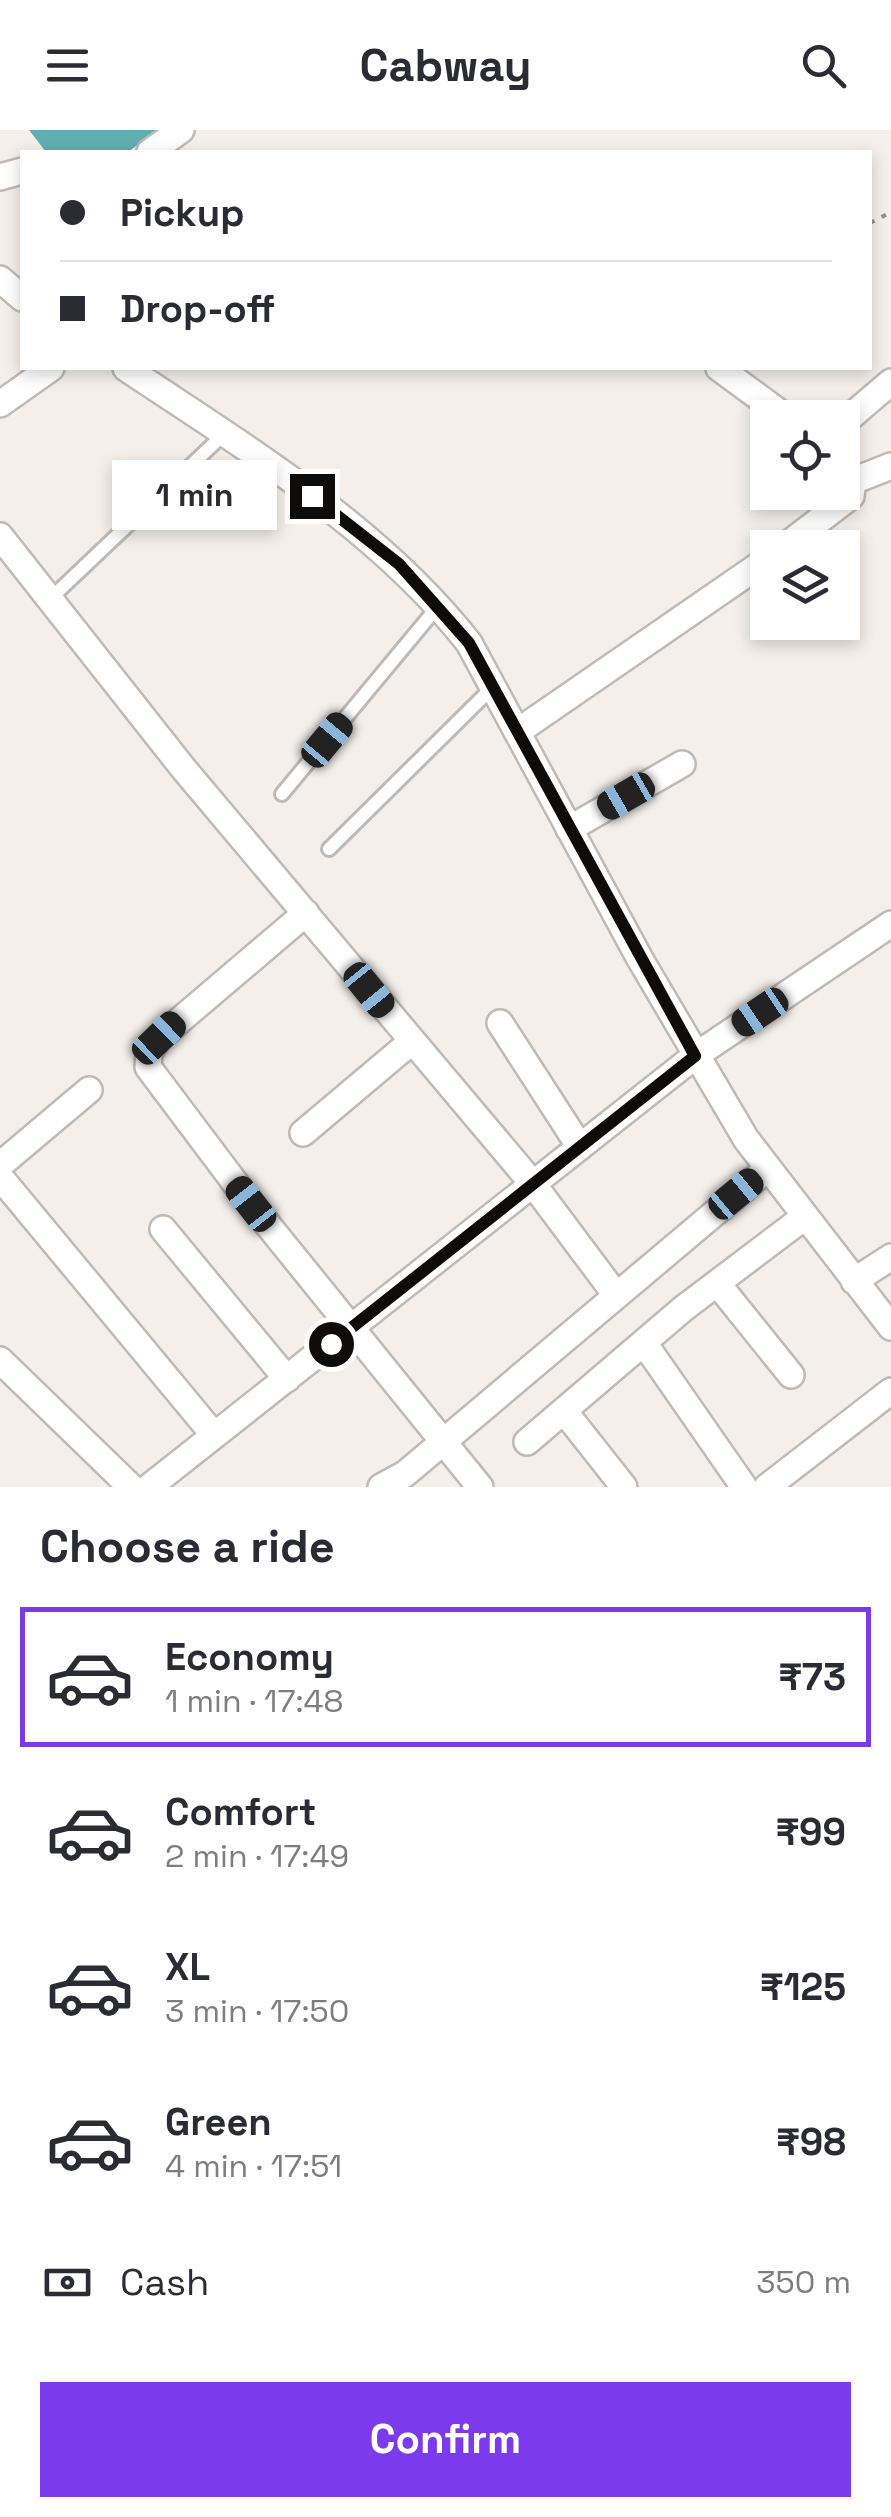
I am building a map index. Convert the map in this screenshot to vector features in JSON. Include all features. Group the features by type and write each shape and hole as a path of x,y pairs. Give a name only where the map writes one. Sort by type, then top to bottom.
{"street":[{"path":"153,150 181,130"},
{"path":"0,279 20,296"},
{"path":"0,404 48,370"},
{"path":"129,370 224,434 399,564 439,605 469,643 695,1056 767,1169 891,1327"},
{"path":"722,370 763,400"},
{"path":"757,370 759,397"},
{"path":"860,409 891,382"},
{"path":"860,471 891,466"},
{"path":"809,530 837,510"},
{"path":"0,536 182,768 533,1184 616,1295"},
{"path":"517,732 750,571"},
{"path":"569,828 682,764"},
{"path":"306,913 159,1038 149,1052 148,1067 251,1204 480,1487"},
{"path":"149,1487 695,1056 891,924"},
{"path":"500,1022 580,1147"},
{"path":"303,1133 411,1042"},
{"path":"0,1164 89,1090"},
{"path":"381,1487 405,1474 767,1169"},
{"path":"0,1177 214,1435"},
{"path":"527,1442 644,1343 803,1218"},
{"path":"163,1229 287,1379"},
{"path":"854,1281 891,1256"},
{"path":"717,1284 791,1375"},
{"path":"644,1343 744,1487"},
{"path":"0,1360 131,1487"},
{"path":"767,1487 891,1391"},
{"path":"564,1411 624,1487"}],"lane":[{"path":"50,599 224,434"},
{"path":"282,794 439,605"},
{"path":"329,848 493,687"}],"water":[{"path":"29,130 158,130 131,150 44,150"}],"route":[{"path":"312,496 399,564 469,643 695,1056 331,1344"}]}
